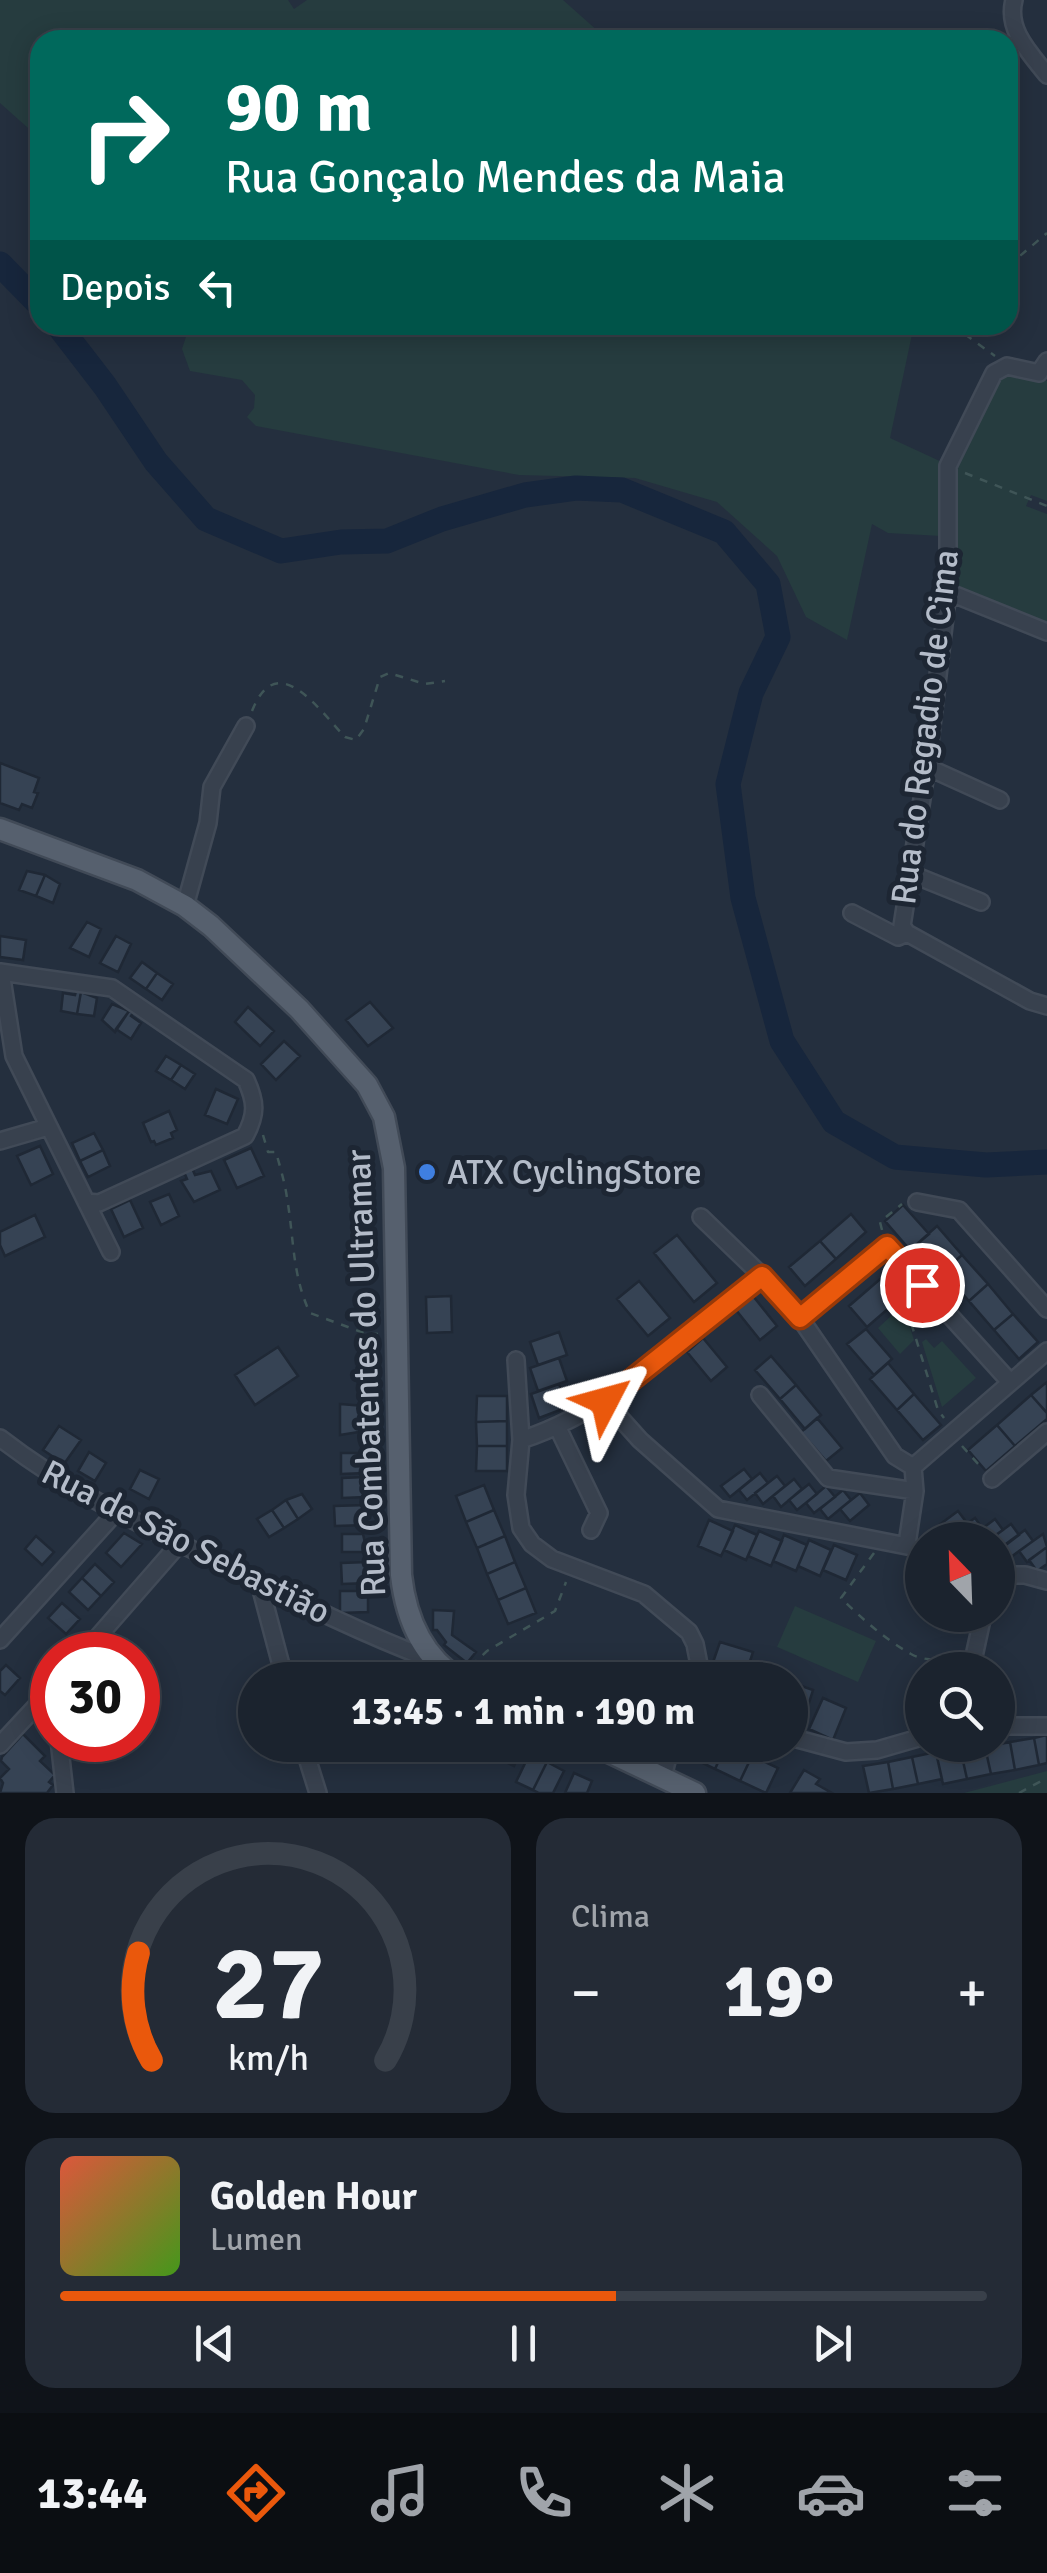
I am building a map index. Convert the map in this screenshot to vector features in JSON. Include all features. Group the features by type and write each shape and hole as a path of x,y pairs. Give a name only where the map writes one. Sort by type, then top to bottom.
{"main road":[{"name":"Rua Combatentes do Ultramar","path":"0,828 136,880 185,906 236,950 337,1049 368,1085 384,1117 394,1168 400,1575 408,1614 435,1662"},
{"path":"630,1762 695,1793"}],"street":[{"path":"1014,0 1010,12 1016,30"},
{"path":"1018,36 1047,74"},
{"path":"1008,366 1044,370"},
{"name":"Rua do Regadio de Cima","path":"1008,366 994,374 948,466 948,592 902,926 907,933 1030,1002 1047,1006"},
{"path":"948,592 1047,632"},
{"path":"185,906 208,823 212,787 246,726"},
{"path":"926,767 1000,800"},
{"path":"909,873 981,902"},
{"path":"852,913 898,937 907,933"},
{"path":"86,1202 99,1203 245,1136 254,1120 255,1100 246,1080 112,988 0,972 14,1056 48,1127 111,1252"},
{"path":"0,1141 48,1127"},
{"path":"911,1201 959,1210 1047,1309"},
{"path":"700,1218 800,1318 896,1456 913,1466"},
{"path":"800,1318 887,1246 1010,1382"},
{"path":"521,1440 558,1428 605,1401 762,1276"},
{"path":"913,1466 1047,1351"},
{"path":"516,1360 521,1440 516,1494 521,1528 532,1544 552,1558 644,1594 689,1632 699,1662"},
{"path":"760,1395 828,1478 915,1491"},
{"path":"605,1401 640,1440 718,1508 905,1545"},
{"path":"558,1428 599,1512 591,1530"},
{"path":"992,1479 1047,1432"},
{"name":"Rua de São Sebastião","path":"0,1438 46,1474 116,1512 375,1638 432,1660"},
{"path":"913,1466 914,1522"},
{"path":"0,1640 116,1512"},
{"path":"102,1632 179,1544"},
{"path":"1015,1574 1047,1580"},
{"path":"259,1582 279,1662"},
{"path":"0,1745 30,1712"},
{"path":"1015,1726 1047,1726"},
{"path":"808,1742 846,1752 876,1750 905,1742"},
{"path":"61,1762 65,1793"},
{"path":"308,1762 318,1793"},
{"path":"663,1777 667,1762"}],"path":[{"path":"1018,257 1047,232"},
{"path":"966,335 1008,366"},
{"path":"948,466 1047,506"},
{"path":"246,726 258,696 268,686 292,683 346,737 356,740 364,729 380,676 389,672 424,684 445,681"},
{"path":"250,1127 262,1132 268,1152 276,1152 288,1202 294,1263 310,1313 364,1333 399,1335"},
{"path":"880,1222 911,1201"},
{"path":"922,1285 904,1300 938,1410 992,1479"},
{"path":"884,1540 842,1598 859,1616 908,1652"},
{"path":"476,1662 487,1650 555,1612 572,1566"},
{"path":"1019,1793 1047,1778"}],"green space":[{"path":"0,0 288,0 294,9 307,0 563,0 597,30 30,30 30,130 0,103"},
{"path":"912,335 890,438 944,463 996,375 1017,371 1047,381 1047,501 1031,495 1026,506 1047,514 1047,624 966,592 951,579 941,536 888,533 872,524 847,640 806,617 777,556 717,502 635,478 519,475 256,426 247,417 254,408 255,395 242,380 190,371 182,349 186,337"},
{"path":"903,1305 914,1340 900,1354 878,1328"},
{"path":"926,1339 934,1348 942,1341 976,1378 942,1407 922,1342"},
{"path":"795,1606 876,1641 858,1682 777,1647"},
{"path":"1047,1771 1047,1793 964,1793"}],"building":[{"path":"0,763 39,778 32,808 22,804 19,810 0,803"},
{"path":"27,871 45,875 36,896 19,890"},
{"path":"45,875 60,884 53,903 36,896"},
{"path":"87,922 101,929 89,957 70,948"},
{"path":"0,936 26,940 23,960 0,957"},
{"path":"116,936 131,944 118,972 100,963"},
{"path":"142,962 157,973 146,989 130,978"},
{"path":"157,973 173,984 162,1000 146,989"},
{"path":"76,991 81,992 77,1014 61,1011 63,993 75,995"},
{"path":"81,992 97,998 94,1016 77,1014"},
{"path":"370,1002 393,1028 368,1046 346,1020"},
{"path":"112,1004 129,1011 115,1032 102,1020"},
{"path":"248,1007 274,1031 260,1046 235,1022"},
{"path":"129,1011 141,1023 131,1039 116,1029"},
{"path":"284,1041 300,1056 276,1080 261,1064"},
{"path":"166,1056 181,1065 171,1080 156,1071"},
{"path":"181,1065 195,1074 185,1089 171,1080"},
{"path":"216,1089 238,1099 227,1124 205,1115"},
{"path":"169,1111 177,1130 171,1133 173,1138 156,1145 143,1123"},
{"path":"94,1133 103,1150 80,1161 72,1143"},
{"path":"40,1146 53,1174 31,1185 17,1156"},
{"path":"251,1148 264,1176 237,1188 224,1160"},
{"path":"103,1150 110,1166 88,1177 80,1161"},
{"path":"192,1168 195,1175 211,1171 220,1190 194,1202 181,1181 187,1179 184,1172"},
{"path":"169,1194 179,1216 161,1225 150,1202"},
{"path":"130,1200 143,1228 124,1237 111,1209"},
{"path":"903,1205 929,1234 910,1250 885,1221"},
{"path":"851,1214 866,1232 836,1259 820,1241"},
{"path":"35,1215 45,1237 5,1256 0,1232"},
{"path":"937,1226 962,1255 943,1272 918,1243"},
{"path":"677,1235 717,1283 694,1302 654,1253"},
{"path":"820,1241 836,1259 805,1286 789,1267"},
{"path":"962,1255 988,1284 969,1301 943,1272"},
{"path":"886,1274 904,1295 867,1327 849,1306"},
{"path":"639,1281 670,1318 648,1336 617,1299"},
{"path":"988,1284 1013,1314 994,1330 969,1301"},
{"path":"451,1296 452,1332 427,1333 426,1297"},
{"path":"753,1296 777,1326 760,1340 736,1310"},
{"path":"1013,1314 1038,1342 1019,1359 994,1330"},
{"path":"866,1329 892,1359 874,1375 847,1344"},
{"path":"559,1332 567,1355 538,1365 530,1342"},
{"path":"703,1338 727,1367 711,1381 687,1352"},
{"path":"278,1347 298,1376 255,1405 235,1375"},
{"path":"771,1356 796,1385 780,1399 755,1370"},
{"path":"559,1358 567,1381 538,1391 530,1368"},
{"path":"888,1363 914,1394 897,1410 870,1379"},
{"path":"1047,1382 1047,1413 1031,1395"},
{"path":"559,1384 568,1407 539,1418 531,1394"},
{"path":"796,1385 821,1415 805,1429 780,1399"},
{"path":"914,1394 941,1425 923,1440 897,1410"},
{"path":"1031,1395 1047,1413 1047,1419 1015,1446 997,1425"},
{"path":"477,1396 507,1396 507,1421 476,1422"},
{"path":"340,1404 365,1406 365,1431 340,1435"},
{"path":"817,1418 842,1448 826,1461 801,1432"},
{"path":"507,1421 507,1446 477,1446 476,1422"},
{"path":"997,1425 1015,1446 986,1471 968,1450"},
{"path":"59,1426 81,1440 64,1464 43,1450"},
{"path":"477,1446 507,1446 507,1471 476,1471"},
{"path":"89,1452 106,1463 95,1481 78,1471"},
{"path":"341,1453 365,1453 366,1473 341,1474"},
{"path":"744,1469 752,1479 730,1497 721,1486"},
{"path":"140,1470 159,1479 149,1499 130,1489"},
{"path":"760,1473 768,1483 747,1500 739,1490"},
{"path":"777,1476 785,1486 763,1504 755,1493"},
{"path":"365,1477 366,1497 342,1498 342,1478"},
{"path":"794,1479 802,1489 781,1507 773,1496"},
{"path":"809,1484 817,1494 797,1510 789,1500"},
{"path":"484,1485 494,1510 466,1522 456,1496"},
{"path":"826,1486 835,1497 814,1513 806,1503"},
{"path":"843,1490 851,1500 828,1519 820,1509"},
{"path":"860,1493 869,1505 850,1521 840,1509"},
{"path":"302,1494 312,1509 298,1519 286,1500"},
{"path":"286,1500 298,1519 284,1528 272,1510"},
{"path":"367,1505 367,1525 335,1526 334,1506"},
{"path":"272,1510 284,1528 269,1537 257,1519"},
{"path":"494,1510 505,1536 477,1548 466,1522"},
{"path":"958,1511 966,1522 943,1522"},
{"path":"709,1520 733,1531 721,1556 698,1546"},
{"path":"735,1525 757,1535 746,1560 724,1550"},
{"path":"1025,1530 1033,1541 1015,1554 1015,1537"},
{"path":"759,1531 782,1541 771,1566 748,1556"},
{"path":"124,1533 142,1544 121,1567 106,1553"},
{"path":"342,1534 363,1534 367,1552 342,1552"},
{"path":"1043,1534 1047,1547 1027,1562 1019,1551"},
{"path":"784,1535 807,1545 796,1571 773,1561"},
{"path":"36,1536 54,1552 42,1565 25,1549"},
{"path":"505,1536 515,1562 487,1574 477,1548"},
{"path":"809,1540 831,1550 820,1576 798,1566"},
{"path":"834,1545 857,1555 846,1580 823,1570"},
{"path":"1047,1547 1047,1564 1037,1571 1029,1560"},
{"path":"368,1562 369,1583 342,1584 341,1563"},
{"path":"515,1562 526,1588 498,1600 487,1574"},
{"path":"95,1564 114,1582 101,1596 82,1578"},
{"path":"82,1578 101,1596 88,1610 69,1592"},
{"path":"526,1588 536,1613 508,1624 498,1600"},
{"path":"340,1591 368,1591 368,1612 340,1613"},
{"path":"62,1603 80,1619 64,1632 48,1618"},
{"path":"433,1610 454,1611 452,1635 476,1652 466,1662 444,1645 446,1642 433,1630"},
{"path":"720,1642 753,1652 750,1662 713,1662"},
{"path":"6,1665 20,1678 5,1695 0,1691 0,1671"},
{"path":"823,1698 846,1708 833,1740 809,1729"},
{"path":"23,1734 30,1741 30,1762 41,1762 55,1775 49,1782 53,1785 47,1793 0,1793 0,1778 9,1769 2,1757"},
{"path":"1047,1735 1047,1763 1039,1765 1034,1738"},
{"path":"1034,1738 1039,1765 1015,1770 1015,1741"},
{"path":"905,1758 905,1762 913,1762 918,1784 893,1789 888,1762"},
{"path":"526,1762 547,1762 533,1790 516,1782"},
{"path":"547,1762 564,1771 553,1793 533,1790"},
{"path":"718,1762 749,1762 740,1781 715,1769"},
{"path":"749,1762 765,1762 778,1768 766,1793 740,1781"},
{"path":"888,1762 893,1789 869,1793 863,1766"},
{"path":"913,1762 938,1762 942,1779 918,1784"},
{"path":"938,1762 963,1762 967,1779 943,1784"},
{"path":"963,1762 988,1762 991,1774 967,1779"},
{"path":"988,1762 1014,1762 1015,1770 991,1774"},
{"path":"804,1770 820,1779 816,1784 832,1793 790,1793"},
{"path":"574,1773 592,1781 587,1793 565,1793"}],"waterway":[{"path":"0,264 30,295"},
{"path":"66,335 156,462 206,519 281,551 341,542 387,541 442,519 525,495 576,488 622,490 724,532 768,584 778,637 751,693 728,784 743,898 782,1041 834,1122 895,1157 986,1165 1047,1162"}],"place":[{"name":"ATX CyclingStore","path":"427,1172"}],"route":[{"path":"605,1401 762,1276 800,1318 887,1246 922,1285"}]}
